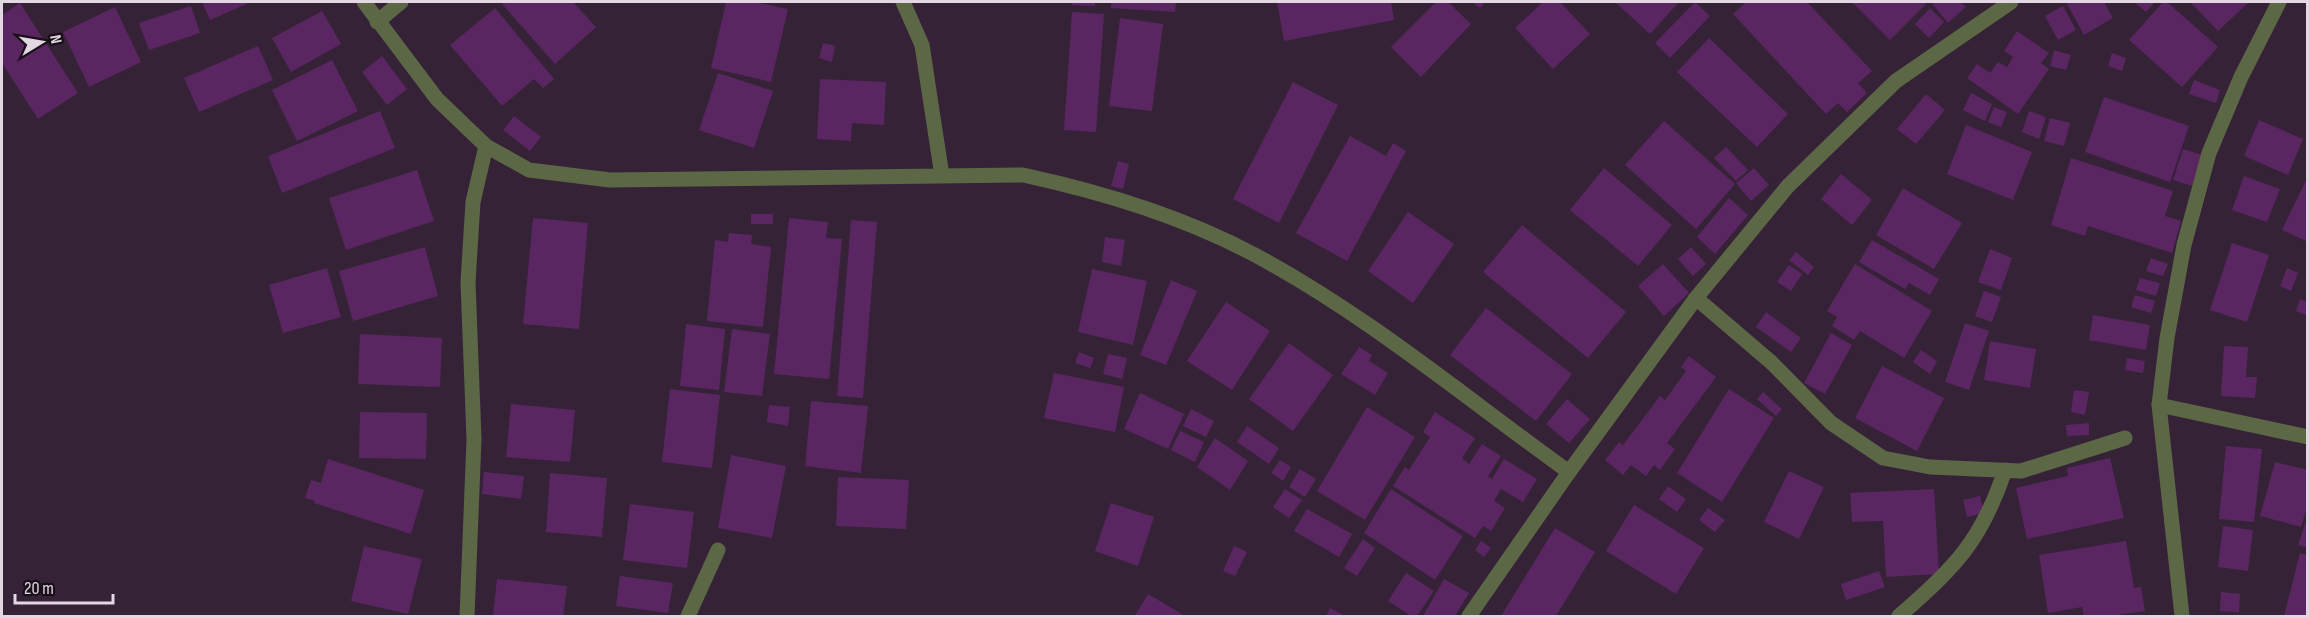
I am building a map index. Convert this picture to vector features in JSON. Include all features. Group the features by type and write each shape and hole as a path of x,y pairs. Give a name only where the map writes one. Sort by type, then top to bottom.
{"street":[{"path":"364,2 437,99 486,146 529,170 610,180 1023,175 1076,187 1159,213 1253,254 1334,301 1569,472"},
{"path":"377,22 401,2"},
{"path":"903,2 922,45 942,176"},
{"path":"1469,616 1569,472 1696,298 1788,186 1896,81 2011,2"},
{"path":"2182,616 2158,405 2184,245 2209,153 2241,77 2279,2"},
{"path":"467,616 474,439 468,282 473,202 486,146"},
{"path":"1696,298 1772,363 1831,423 1883,458 1930,467 2020,471 2125,438"},
{"path":"2158,405 2307,437"},
{"path":"1899,616 1932,588 1977,537 1994,504 2005,470"},
{"path":"688,616 718,550"}],"building":[{"path":"202,2 251,2 210,20"},
{"path":"504,2 573,2 596,27 555,64 502,4"},
{"path":"726,2 755,2 788,9 771,82 711,68"},
{"path":"1072,2 1095,2 1095,6 1072,5"},
{"path":"1111,2 1176,2 1175,12 1111,8"},
{"path":"1277,2 1391,2 1394,20 1284,41"},
{"path":"1436,2 1448,2 1471,24 1421,77 1391,47"},
{"path":"1472,2 1485,2 1480,8"},
{"path":"1543,2 1560,2 1590,34 1553,69 1515,28"},
{"path":"1615,2 1679,2 1650,34"},
{"path":"1695,2 1710,16 1670,58 1655,43"},
{"path":"1746,2 1807,2 1872,71 1858,83 1867,93 1847,112 1838,103 1826,114 1733,14"},
{"path":"1852,2 1924,2 1926,4 1890,40"},
{"path":"1931,2 1961,2 1966,7 1948,23"},
{"path":"2066,2 2104,2 2113,18 2084,35"},
{"path":"2134,2 2155,2 2146,12"},
{"path":"2163,2 2167,2 2218,47 2182,87 2129,40"},
{"path":"2190,2 2249,2 2218,31"},
{"path":"20,3 78,93 38,119 2,63 2,15"},
{"path":"191,6 200,33 149,50 139,23"},
{"path":"2063,6 2076,30 2058,40 2045,16"},
{"path":"115,7 141,62 89,87 63,32"},
{"path":"495,8 554,79 543,88 534,79 502,106 450,45"},
{"path":"1930,8 1944,22 1929,38 1915,24"},
{"path":"322,11 341,44 291,72 272,38"},
{"path":"1072,12 1104,14 1096,132 1064,130"},
{"path":"1120,18 1163,24 1152,111 1109,106"},
{"path":"2017,31 2049,53 2041,63 2049,69 2018,114 1967,78 1977,64 1990,73 1998,62 2007,67 2013,57 2004,51"},
{"path":"1709,38 1788,114 1757,147 1677,72"},
{"path":"823,43 835,46 832,62 819,58"},
{"path":"258,46 273,80 199,112 184,78"},
{"path":"2054,50 2071,55 2066,70 2050,66"},
{"path":"2112,53 2126,58 2122,71 2108,66"},
{"path":"382,56 407,89 387,105 362,72"},
{"path":"332,60 358,111 297,141 272,90"},
{"path":"718,73 773,91 754,148 699,130"},
{"path":"820,79 886,82 884,125 852,123 851,141 817,139"},
{"path":"2194,80 2220,90 2216,103 2189,94"},
{"path":"1293,82 1338,105 1279,223 1233,199"},
{"path":"1971,93 1992,104 1985,121 1963,110"},
{"path":"1926,94 1945,110 1916,144 1897,129"},
{"path":"2104,97 2189,126 2170,182 2085,152"},
{"path":"1994,107 2007,112 2001,127 1988,122"},
{"path":"380,111 395,148 282,193 268,156"},
{"path":"2029,111 2046,117 2039,139 2022,132"},
{"path":"514,116 541,137 530,151 503,130"},
{"path":"2050,118 2070,123 2064,146 2044,141"},
{"path":"2259,120 2303,139 2288,175 2244,156"},
{"path":"1664,121 1735,184 1696,229 1625,165"},
{"path":"1966,125 2032,152 2013,200 1947,174"},
{"path":"1350,136 1386,156 1393,143 1406,151 1347,261 1296,233"},
{"path":"1726,147 1748,170 1736,181 1714,158"},
{"path":"2183,149 2202,155 2192,186 2173,180"},
{"path":"2071,158 2173,191 2165,216 2181,221 2172,253 2088,226 2085,236 2051,225"},
{"path":"1118,161 1129,164 1123,189 1111,186"},
{"path":"1604,168 1672,225 1638,266 1570,210"},
{"path":"1754,168 1769,185 1751,201 1736,183"},
{"path":"417,170 434,221 346,250 329,198"},
{"path":"1841,174 1872,200 1852,225 1821,199"},
{"path":"2244,176 2280,189 2267,222 2232,210"},
{"path":"2308,176 2308,242 2282,230"},
{"path":"1903,188 1962,223 1934,269 1876,235"},
{"path":"1729,198 1748,215 1715,254 1697,237"},
{"path":"1408,212 1454,244 1413,303 1368,271"},
{"path":"751,214 773,214 773,224 751,224"},
{"path":"533,218 588,223 579,329 523,324"},
{"path":"789,218 828,222 826,238 842,239 829,379 774,374"},
{"path":"851,220 877,222 863,398 837,396"},
{"path":"1522,225 1626,312 1588,358 1483,272"},
{"path":"729,233 752,235 751,244 771,247 763,327 707,321 715,240 728,242"},
{"path":"1105,237 1125,240 1121,266 1102,262"},
{"path":"1872,240 1939,279 1930,295 1909,283 1905,289 1859,262"},
{"path":"2232,243 2269,255 2247,322 2210,310"},
{"path":"425,247 438,296 353,321 339,271"},
{"path":"1691,247 1706,264 1693,276 1678,259"},
{"path":"1990,249 2012,258 2001,290 1978,282"},
{"path":"1796,252 1814,267 1808,275 1789,260"},
{"path":"2151,258 2168,264 2163,276 2146,271"},
{"path":"1663,264 1689,293 1664,316 1638,286"},
{"path":"1855,264 1932,311 1904,358 1860,331 1854,340 1832,326 1837,317 1827,311"},
{"path":"1789,265 1802,274 1791,291 1777,282"},
{"path":"327,268 341,317 283,333 269,285"},
{"path":"2287,268 2298,273 2291,291 2280,286"},
{"path":"1092,269 1147,281 1133,345 1078,332"},
{"path":"2140,278 2160,283 2156,296 2136,290"},
{"path":"1171,280 1197,291 1166,365 1140,355"},
{"path":"1984,291 2001,297 1992,322 1975,316"},
{"path":"2135,295 2155,301 2151,313 2131,307"},
{"path":"2300,299 2308,302 2308,316 2296,311"},
{"path":"1226,302 1270,331 1232,390 1187,361"},
{"path":"1486,308 1572,374 1536,421 1450,355"},
{"path":"1766,312 1801,338 1791,352 1756,327"},
{"path":"2093,315 2150,325 2146,350 2089,340"},
{"path":"1965,323 1989,331 1969,390 1945,382"},
{"path":"686,324 725,329 719,390 680,386"},
{"path":"732,329 770,334 762,396 724,392"},
{"path":"1831,333 1852,345 1825,394 1804,383"},
{"path":"360,334 442,338 440,387 358,384"},
{"path":"1990,341 2036,349 2030,388 1984,380"},
{"path":"1289,343 1333,375 1293,431 1249,399"},
{"path":"2224,346 2248,347 2246,377 2257,377 2255,398 2221,396"},
{"path":"1359,347 1372,355 1369,361 1388,373 1375,395 1341,374"},
{"path":"1921,350 1937,361 1930,374 1913,362"},
{"path":"1079,352 1094,358 1090,368 1075,363"},
{"path":"1108,354 1127,358 1122,379 1103,374"},
{"path":"1689,356 1716,377 1667,443 1675,449 1660,470 1654,465 1646,476 1631,465 1623,475 1605,460 1619,442 1623,445 1660,396 1665,400 1686,371 1681,367"},
{"path":"2127,358 2145,361 2143,373 2125,370"},
{"path":"1882,366 1944,398 1917,451 1855,418"},
{"path":"1054,373 1124,387 1115,432 1044,418"},
{"path":"670,389 720,395 712,468 662,462"},
{"path":"1729,389 1774,418 1722,502 1677,473"},
{"path":"2074,390 2089,392 2085,415 2071,412"},
{"path":"1763,392 1782,409 1776,416 1757,399"},
{"path":"1140,393 1184,414 1168,449 1124,429"},
{"path":"1567,399 1590,419 1569,443 1546,424"},
{"path":"811,401 868,406 861,473 805,466"},
{"path":"511,404 575,410 570,462 506,457"},
{"path":"769,405 790,407 788,426 767,422"},
{"path":"1367,407 1415,437 1365,520 1317,491"},
{"path":"1191,409 1214,421 1206,437 1183,426"},
{"path":"360,412 427,413 426,459 359,458"},
{"path":"1435,412 1475,438 1462,458 1469,464 1482,444 1501,456 1488,476 1492,479 1504,459 1537,479 1523,502 1501,489 1494,501 1505,508 1491,531 1483,526 1475,538 1393,486 1405,467 1409,470 1430,437 1423,432"},
{"path":"2089,423 2089,435 2067,436 2066,425"},
{"path":"1247,426 1279,448 1269,464 1237,442"},
{"path":"1180,431 1204,442 1195,462 1171,450"},
{"path":"1215,438 1248,461 1230,490 1197,467"},
{"path":"2226,446 2262,449 2254,522 2219,519"},
{"path":"731,455 786,466 772,538 718,528"},
{"path":"2110,458 2124,518 2027,539 2016,488 2068,476 2067,468"},
{"path":"328,459 424,490 411,534 314,503 315,501 305,498 311,480 321,483"},
{"path":"1280,460 1291,467 1283,481 1271,473"},
{"path":"2275,462 2308,470 2308,504 2301,527 2260,516"},
{"path":"1300,469 1316,479 1305,497 1289,487"},
{"path":"1789,471 1824,487 1799,539 1764,522"},
{"path":"484,472 524,476 521,499 482,494"},
{"path":"550,473 607,478 602,537 546,532"},
{"path":"838,477 909,480 906,529 836,526"},
{"path":"1668,486 1686,499 1677,512 1659,499"},
{"path":"1285,489 1302,500 1289,518 1273,507"},
{"path":"1391,489 1463,536 1435,580 1364,533"},
{"path":"1934,489 1939,574 1886,577 1883,521 1852,522 1850,493"},
{"path":"1980,496 1984,513 1967,517 1963,500"},
{"path":"1111,503 1154,517 1138,566 1095,551"},
{"path":"630,504 694,512 687,568 623,560"},
{"path":"1634,505 1704,548 1676,594 1606,551"},
{"path":"1708,508 1725,520 1715,532 1699,520"},
{"path":"1307,509 1352,534 1339,557 1294,531"},
{"path":"2308,518 2308,548 2298,545"},
{"path":"2223,526 2253,530 2248,571 2218,567"},
{"path":"1555,528 1595,552 1556,616 1501,616"},
{"path":"1363,539 1375,548 1357,576 1344,568"},
{"path":"1481,541 1491,548 1484,557 1475,550"},
{"path":"2126,541 2134,588 2141,587 2145,611 2110,616 2084,616 2082,607 2048,613 2039,555"},
{"path":"364,546 422,559 408,614 351,601"},
{"path":"1234,546 1247,552 1235,576 1223,571"},
{"path":"2300,553 2308,555 2308,616 2284,616"},
{"path":"1879,571 1885,587 1846,600 1841,584"},
{"path":"1406,573 1434,591 1417,616 1411,616 1388,601"},
{"path":"620,576 673,583 668,613 616,606"},
{"path":"497,579 567,586 563,616 493,616"},
{"path":"1444,579 1469,593 1455,616 1423,616"},
{"path":"2221,592 2240,594 2239,612 2220,611"},
{"path":"1148,594 1185,616 1135,616"},
{"path":"1330,608 1345,616 1326,616"}]}
